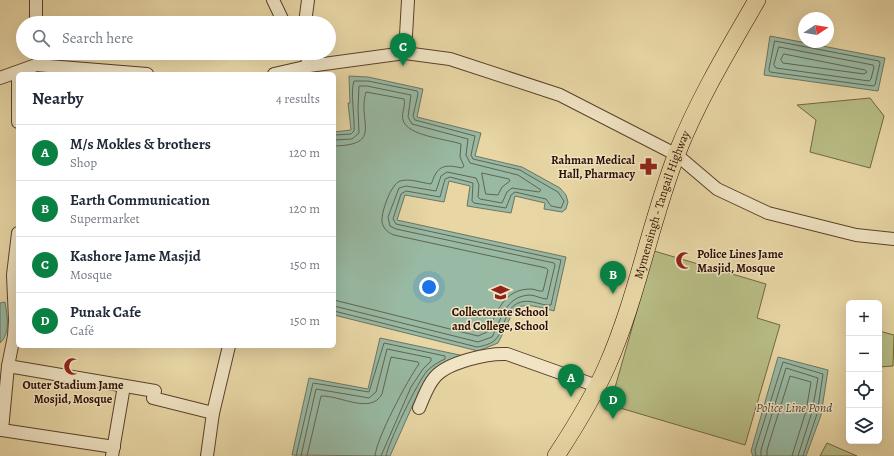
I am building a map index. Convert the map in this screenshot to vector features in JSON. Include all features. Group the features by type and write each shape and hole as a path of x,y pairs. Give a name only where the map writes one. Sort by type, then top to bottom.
{"highway":[{"name":"Mymensingh - Tangail Highway","path":"556,456 582,416 607,366 628,310 677,155 690,124 713,77 757,0"}],"street":[{"path":"36,0 36,16"},
{"path":"273,0 281,16"},
{"path":"306,16 308,0"},
{"path":"405,53 408,0"},
{"path":"336,56 405,53 450,59 560,95 677,155 717,189 768,213 856,235 894,239"},
{"path":"18,72 35,60"},
{"path":"42,60 108,72"},
{"path":"278,72 301,60"},
{"path":"0,78 16,73"},
{"path":"16,250 13,275 15,331 8,366 2,430 113,451 124,386"},
{"path":"207,456 213,414 229,348"},
{"path":"420,408 428,386 436,376 457,363 496,353 507,354 597,386"},
{"path":"8,366 155,391 153,398 213,414"}],"green space":[{"path":"870,98 884,116 870,168 810,152 816,120 797,105"},
{"path":"654,251 766,284 757,318 780,325 745,445 610,405"},
{"path":"882,332 894,335 893,366 882,367"},
{"path":"827,443 857,456 820,456"}],"water":[{"path":"770,36 798,41 798,48 833,48 885,58 878,91 764,75"},
{"path":"349,76 368,77 423,89 417,117 481,133 475,156 522,167 560,188 566,195 568,202 566,209 562,212 544,209 545,203 515,196 511,213 467,206 470,186 449,181 444,202 405,195 397,220 566,257 554,311 529,306 522,306 516,309 498,343 478,351 336,316 336,132 351,130 348,103 350,103"},
{"path":"5,302 7,329 6,334 0,343 0,303"},
{"path":"380,338 469,357 430,375 419,391 390,456 292,455 309,378 368,389"},
{"name":"Police Line Pond","path":"778,357 828,370 821,415 806,456 753,456 751,451"}],"place":[{"name":"Kashore Jame Masjid","path":"403,66"},
{"name":"Rahman Medical Hall, Pharmacy","path":"648,167"},
{"name":"Police Lines Jame Masjid, Mosque","path":"684,261"},
{"name":"Collectorate School and College, School","path":"500,293"},
{"name":"Earth Communication","path":"613,294"},
{"name":"Outer Stadium Jame Mosjid, Mosque","path":"73,366"},
{"name":"M/s Mokles & brothers","path":"571,397"},
{"name":"Punak Cafe","path":"613,419"}]}
